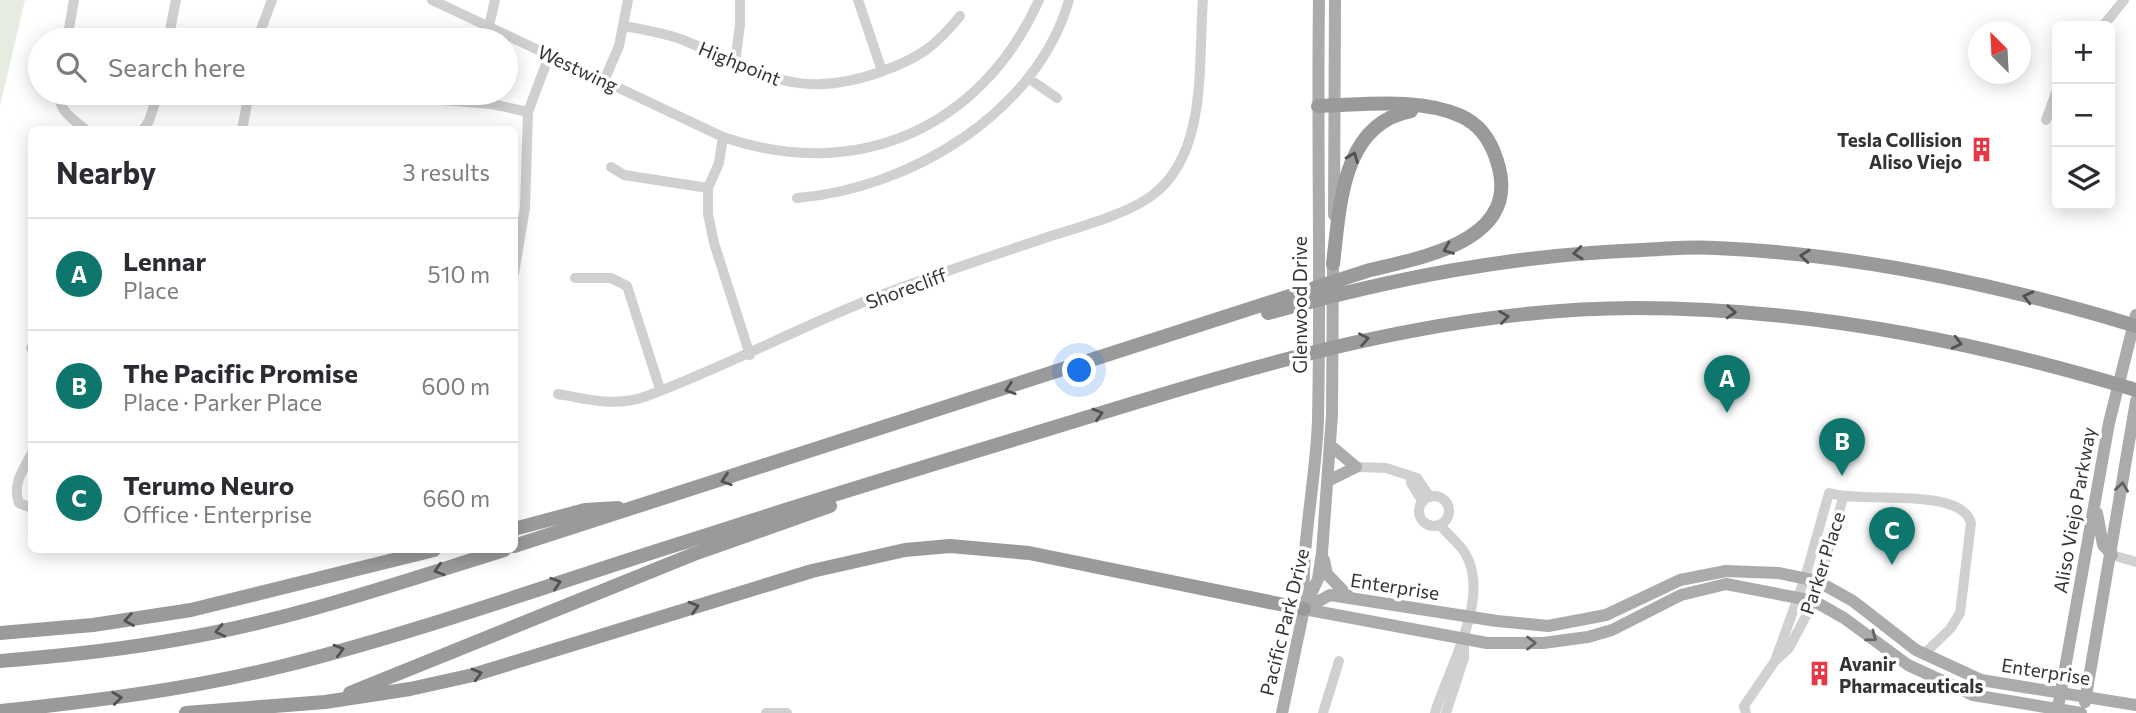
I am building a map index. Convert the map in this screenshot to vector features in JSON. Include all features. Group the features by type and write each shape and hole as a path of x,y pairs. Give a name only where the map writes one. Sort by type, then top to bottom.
{"highway":[{"path":"518,545 1121,353 1358,274 1422,258 1471,238 1483,227 1498,205 1502,187 1500,170 1485,134 1473,122 1425,105 1318,106"},
{"path":"1333,264 1336,224 1348,170 1358,146 1369,131 1395,114 1443,110"},
{"path":"1121,353 1373,284 1515,260 1591,252 1715,247 1851,261 1989,288 2136,326"},
{"path":"0,711 147,694 285,665 418,628 1248,368 1363,339 1511,316 1636,308 1746,313 1842,323 1935,338 2076,372 2136,390"},
{"path":"300,713 694,554 1032,434"},
{"path":"518,528 585,510 648,505"},
{"path":"186,713 254,709 410,689 473,675 812,571 905,550 950,547 1029,553 1304,609"},
{"path":"0,633 93,625 191,610 422,553"},
{"path":"0,661 106,651 268,620 495,553"}],"main road":[{"name":"Glenwood Drive","path":"1304,609 1303,577 1318,422 1319,0"},
{"name":"Glenwood Drive","path":"1335,0 1333,106 1336,224"},
{"name":"Glenwood Drive","path":"1332,415 1333,264"},
{"name":"Aliso Viejo Parkway","path":"2058,711 2109,423 2136,314"},
{"path":"2082,713 2112,555 2136,401"},
{"name":"Pacific Park Drive","path":"1282,713 1304,609 1318,579 1332,415"},
{"path":"1328,481 1356,467 1330,445"},
{"path":"2096,506 2102,541 2112,555"},
{"path":"1322,553 1327,574 1350,598"},
{"name":"Enterprise","path":"1304,609 1330,595 1469,617 1548,626 1606,615 1680,580 1726,571 1811,580 1853,601 1903,642 1981,680 2060,695 2136,705"},
{"name":"Enterprise","path":"1304,609 1487,643 1543,643 1588,637 1630,622 1658,604 1681,595 1726,584 1814,601 1844,618 1908,665 1941,683 1973,695 2082,713"}],"street":[{"path":"69,28 74,0"},
{"path":"170,28 176,0"},
{"path":"262,28 272,0"},
{"name":"Westwing","path":"432,0 493,28"},
{"path":"489,26 495,0"},
{"path":"604,81 625,26 628,0"},
{"path":"735,62 740,0"},
{"path":"858,0 882,71"},
{"name":"Westwing","path":"518,40 723,137 770,150 825,154 882,145 919,131 941,118 983,84 1017,41 1039,0"},
{"path":"797,198 825,196 899,171 947,150 985,123 1028,78 1055,38 1069,0"},
{"name":"Shorecliff","path":"558,394 600,403 646,396 750,355 866,301 1102,219 1153,195 1187,149 1196,100 1203,0"},
{"path":"2107,21 2123,0"},
{"name":"Highpoint","path":"625,26 679,38 766,77 798,85 853,81 882,71 933,47 960,16"},
{"path":"518,230 528,112 549,56"},
{"path":"1028,78 1057,99"},
{"path":"2046,120 2052,104"},
{"path":"60,105 82,126"},
{"path":"146,126 154,105"},
{"path":"243,126 247,105"},
{"path":"496,105 528,112"},
{"path":"723,137 719,163 708,188 708,214 714,243 750,355"},
{"path":"611,167 624,175 708,188"},
{"path":"575,278 611,278 627,286 660,389"},
{"path":"28,460 16,483 19,503 28,506"},
{"path":"1356,467 1386,468 1411,477 1411,483 1426,500"},
{"name":"Parker Place","path":"1746,713 1744,706 1775,661 1789,648 1814,601 1811,580 1829,494 1843,498 1811,580 1798,597 1775,661"},
{"path":"1440,498 1448,508 1448,516 1440,525 1432,526 1422,520 1419,512 1426,500 1440,498"},
{"path":"1843,498 1939,500 1963,508 1969,516 1971,523 1960,613 1950,629 1924,654"},
{"path":"1435,713 1464,637 1474,594 1473,573 1465,554 1440,525"},
{"path":"2112,555 2136,562"},
{"path":"1446,713 1464,658 1464,637"},
{"path":"1325,713 1339,661"},
{"path":"766,713 787,713"}],"shaded area":[{"path":"0,0 25,0 0,106"}],"place":[{"name":"Tesla Collision Aliso Viejo","path":"1982,150"},
{"name":"Lennar","path":"1727,413"},
{"name":"The Pacific Promise","path":"1842,476"},
{"name":"Terumo Neuro","path":"1892,565"},
{"name":"Avanir Pharmaceuticals","path":"1819,674"}]}
